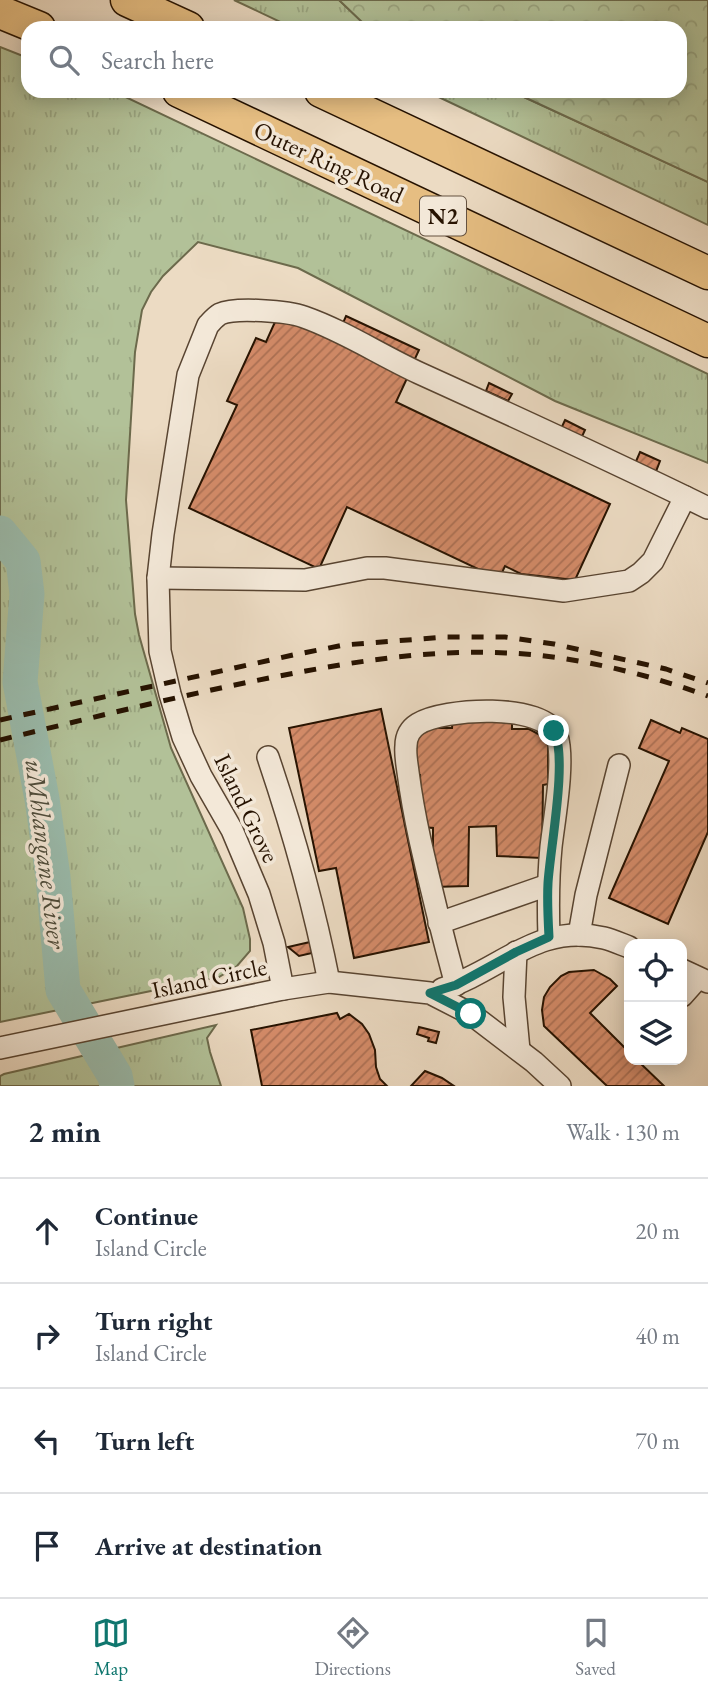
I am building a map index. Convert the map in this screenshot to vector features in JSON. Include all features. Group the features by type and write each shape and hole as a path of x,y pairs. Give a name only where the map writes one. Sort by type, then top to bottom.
{"highway":[{"path":"127,0 173,21"},
{"path":"0,12 22,21"},
{"name":"Outer Ring Road","path":"193,98 708,341"},
{"name":"N2","path":"336,98 708,273"}],"street":[{"name":"Island Grove","path":"284,989 259,894 232,830 201,776 183,737 160,651 158,578 163,534 188,375 208,325 219,314 245,311 303,317 685,496"},
{"path":"158,578 305,580 367,568 385,568 573,590 629,581 641,573 653,561 685,496 708,508"},
{"path":"456,985 411,802 405,747 407,735 411,729 425,721 439,716 477,711 518,713 551,726 557,737 559,772 548,885 549,937"},
{"path":"268,757 293,831 320,934 329,982"},
{"path":"579,935 586,895 619,765"},
{"path":"439,923 548,885"},
{"name":"Island Circle","path":"430,993 456,985 549,937 579,935 603,938 624,945"},
{"path":"516,952 514,997 519,1051"},
{"name":"Island Circle","path":"0,1048 329,982 430,993 471,1014 519,1051 550,1083"}],"green space":[{"path":"234,0 339,0 361,21 278,21"},
{"path":"339,0 708,0 708,182 526,98 687,98 687,21 361,21"},
{"path":"0,47 21,55 21,98 128,98 708,374 708,463 555,401 298,268 198,242 163,276 142,310 135,352 126,500 139,635 171,748 243,908 250,951 237,966 219,977 0,1022"},
{"path":"441,98 526,98 708,182 708,225"},
{"path":"216,1025 207,1038 221,1086 0,1086 0,1076 4,1074"}],"building":[{"path":"279,313 409,374 396,402 610,504 575,580 521,574 505,566 499,579 347,507 319,569 189,508 237,405 227,401 256,338 266,342"},
{"path":"346,316 419,350 413,363 340,330"},
{"path":"489,383 512,394 508,401 486,391"},
{"path":"565,420 585,430 579,443 559,433"},
{"path":"640,452 660,461 655,474 634,466"},
{"path":"381,709 429,942 354,958 336,868 319,871 289,728"},
{"path":"453,716 512,716 512,729 529,729 542,736 548,745 548,784 543,785 542,858 497,856 496,826 469,827 468,886 433,887 433,828 422,827 420,775 415,775 417,731 423,728 452,728"},
{"path":"651,720 680,733 682,728 708,739 708,832 668,924 609,898 669,761 639,748"},
{"path":"310,942 312,953 299,956 288,947"},
{"path":"594,970 617,986 590,1013 624,1047 624,1065 642,1065 664,1086 607,1086 544,1026 544,997 561,976 569,972"},
{"path":"337,1013 340,1019 349,1014 362,1024 369,1034 380,1079 387,1086 262,1086 251,1030"},
{"path":"419,1027 439,1032 436,1043 417,1034"},
{"path":"425,1071 442,1078 454,1086 411,1086"}],"waterway":[{"name":"uMhlangane River","path":"0,533 23,561 27,594 20,682 42,799 53,877 63,990 115,1076 117,1086"}],"railway":[{"path":"0,720 344,645 445,637 505,637 554,644 666,669 708,683"},
{"path":"0,740 274,677 361,662 448,653 556,657 635,673 708,696"}],"route":[{"path":"471,1014 430,993 456,985 549,937 548,885 559,772 558,744 554,731"}]}
